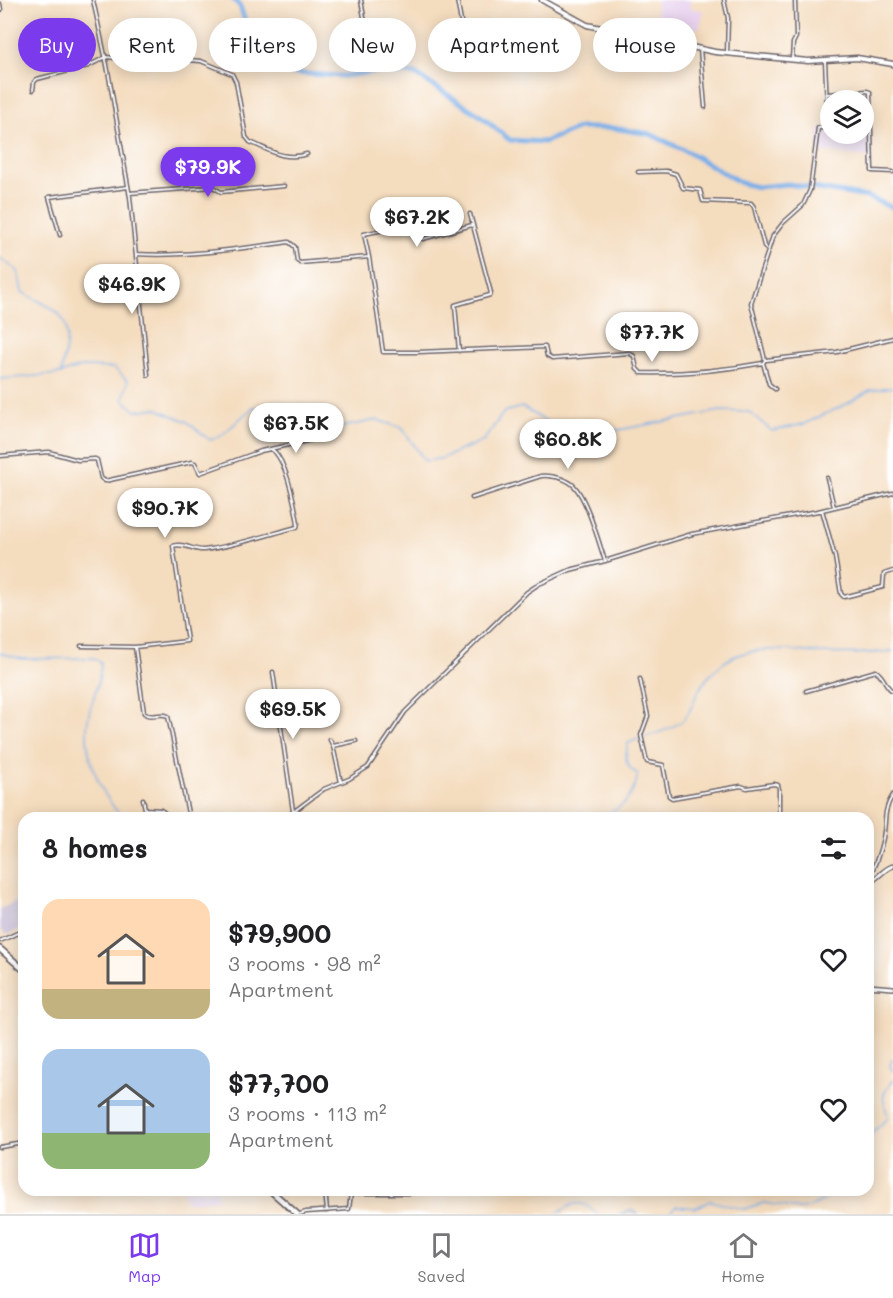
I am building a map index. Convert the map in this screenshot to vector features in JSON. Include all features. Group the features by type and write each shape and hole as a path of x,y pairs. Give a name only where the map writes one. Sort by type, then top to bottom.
{"main road":[{"path":"542,0 587,25 727,54 825,61 857,58 893,64"},
{"path":"0,949 18,965"},
{"path":"277,1196 299,1214"}],"street":[{"path":"93,0 129,193 148,375"},
{"path":"361,0 364,18"},
{"path":"457,0 460,18"},
{"path":"724,0 728,18 727,54"},
{"path":"792,59 793,43 796,38 795,0"},
{"path":"0,4 1,10"},
{"path":"700,49 705,107"},
{"path":"33,90 37,79 88,66 105,57 173,64 188,60 201,61 232,74 236,82 246,137 250,142 284,157 294,158 307,154"},
{"path":"825,61 826,90"},
{"path":"775,389 769,384 751,303 773,236 783,223 803,205 810,190 818,128 820,128"},
{"path":"871,144 872,171 893,172"},
{"path":"638,172 666,171 676,174 683,188 700,190 703,201 752,203 764,246 768,251"},
{"path":"129,193 213,187 221,192 284,186"},
{"path":"60,236 49,197 128,187"},
{"path":"459,351 455,305 491,293 470,214"},
{"path":"472,225 423,239 420,238 415,228 364,234 382,352 545,347 548,356 552,359 629,353 634,356 636,369 641,373 686,374 837,352 893,338"},
{"path":"136,254 220,252 289,243 295,247 297,261 300,262 369,257"},
{"path":"0,456 49,452 78,460 95,459 100,478 105,481 192,462 195,462 200,472 271,449 316,439"},
{"path":"81,646 135,647 187,641 173,546 178,544 196,550 216,548 297,527 298,520 282,461 276,451 271,449"},
{"path":"472,498 541,476 565,480 574,485 588,510 605,561"},
{"path":"827,478 834,508"},
{"path":"273,672 294,812 324,789 349,779 368,767 405,712 527,592 539,584 570,570 699,532 834,508 893,494"},
{"path":"822,510 835,557 840,594 844,597 883,586 884,574 893,571"},
{"path":"135,647 144,713 148,716 163,714 168,716 188,812"},
{"path":"806,691 876,671 893,691"},
{"path":"640,680 648,716 641,735 647,762 663,765 670,797 741,786 747,788 774,784 778,785 779,789 779,812"},
{"path":"330,740 341,782"},
{"path":"333,746 356,741"},
{"path":"874,867 884,836 885,807 893,795"},
{"path":"143,799 147,811 161,810 164,812"},
{"path":"874,879 885,869 893,866"},
{"path":"0,941 18,933"},
{"path":"874,986 893,988"},
{"path":"0,1147 18,1144"},
{"path":"326,1196 327,1210"},
{"path":"299,1214 349,1209 351,1196"}],"shaded area":[{"path":"656,0 690,0 690,8 704,11 699,29 697,29 697,18 656,18"},
{"path":"819,128 820,144 871,144 871,157 818,151"},
{"path":"18,901 18,930 6,935 0,929 0,909"},
{"path":"184,1196 217,1196 218,1199 186,1202"}],"waterway":[{"path":"234,0 240,6 254,48 291,73 343,76 383,71 415,74 478,114 510,140 544,142 579,128 613,128 650,134 688,152 741,183 757,187 788,184 868,197 893,208"},
{"path":"0,258 18,271 22,292 51,308 63,320 67,335 61,373"},
{"path":"0,379 60,374 81,367 114,368 128,381 123,399 136,411 155,408 186,421 210,440 221,436 253,407 293,420 313,433 377,420 402,428 425,461 443,458 484,440 504,412 522,407 557,428 570,425 597,434 720,411 749,412 772,431 804,424 847,404 870,390 893,387"},
{"path":"612,812 629,797 636,783 638,774 630,768 627,761 628,743 663,731 683,720 705,681 732,657 748,652 768,650 838,654 893,651"},
{"path":"0,653 22,659 94,658 101,663 89,714 87,741 99,783 118,812"},
{"path":"893,1058 890,1066 893,1071"},
{"path":"874,1131 888,1118 884,1095 893,1080"},
{"path":"669,1214 676,1206 695,1208 710,1201 744,1209 764,1203 800,1209 808,1208 829,1197 840,1196"},
{"path":"557,1214 577,1204 582,1204 597,1214"},
{"path":"620,1214 631,1210 638,1214"}]}
